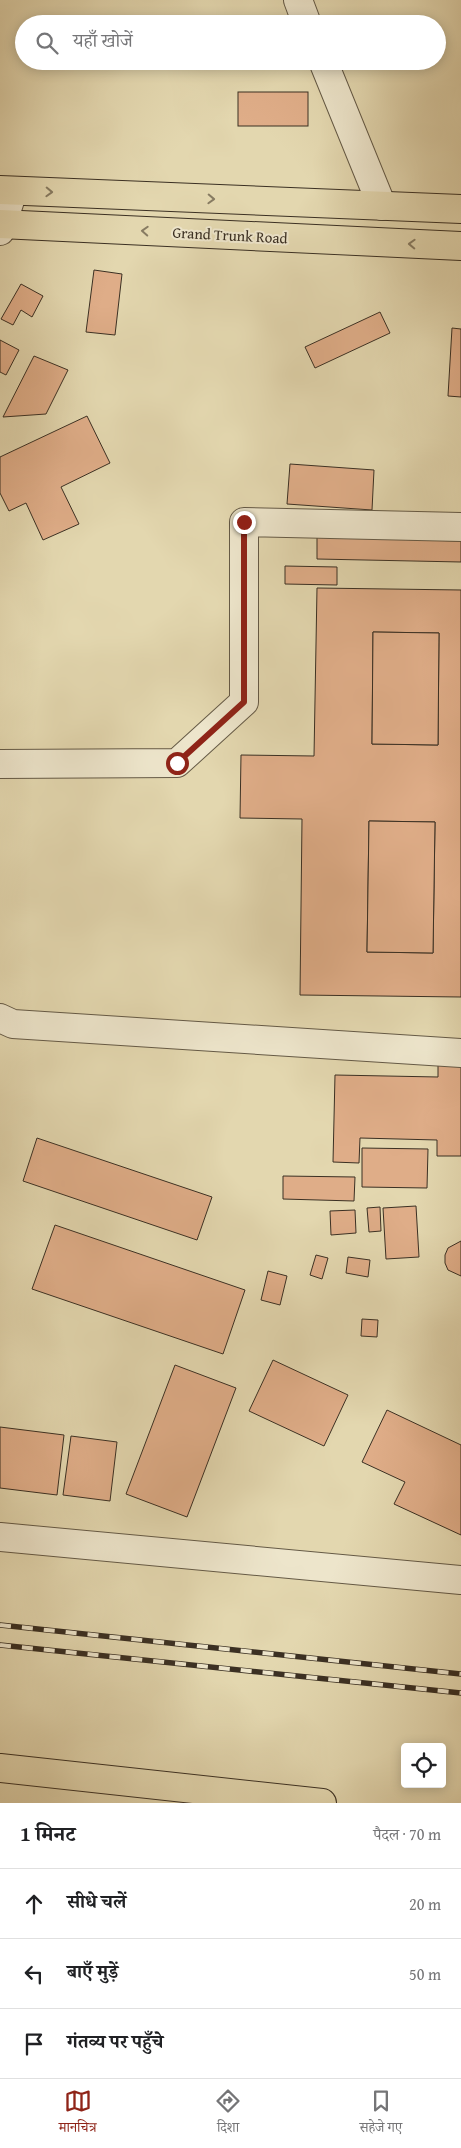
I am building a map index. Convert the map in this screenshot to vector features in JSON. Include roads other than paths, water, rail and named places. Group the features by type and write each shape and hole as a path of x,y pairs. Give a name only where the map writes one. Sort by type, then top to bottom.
{"main road":[{"path":"7,190 461,209"},
{"name":"Grand Trunk Road","path":"1,226 461,246"},
{"path":"0,1768 322,1803"}],"street":[{"path":"298,0 304,15"},
{"path":"327,70 382,206"},
{"path":"1,226 7,190"},
{"path":"0,764 177,763 244,702 244,522 461,527"},
{"path":"0,1018 12,1024 461,1053"},
{"path":"0,1537 461,1580"}],"railway":[{"path":"0,1625 461,1674"},
{"path":"0,1645 461,1693"}]}
